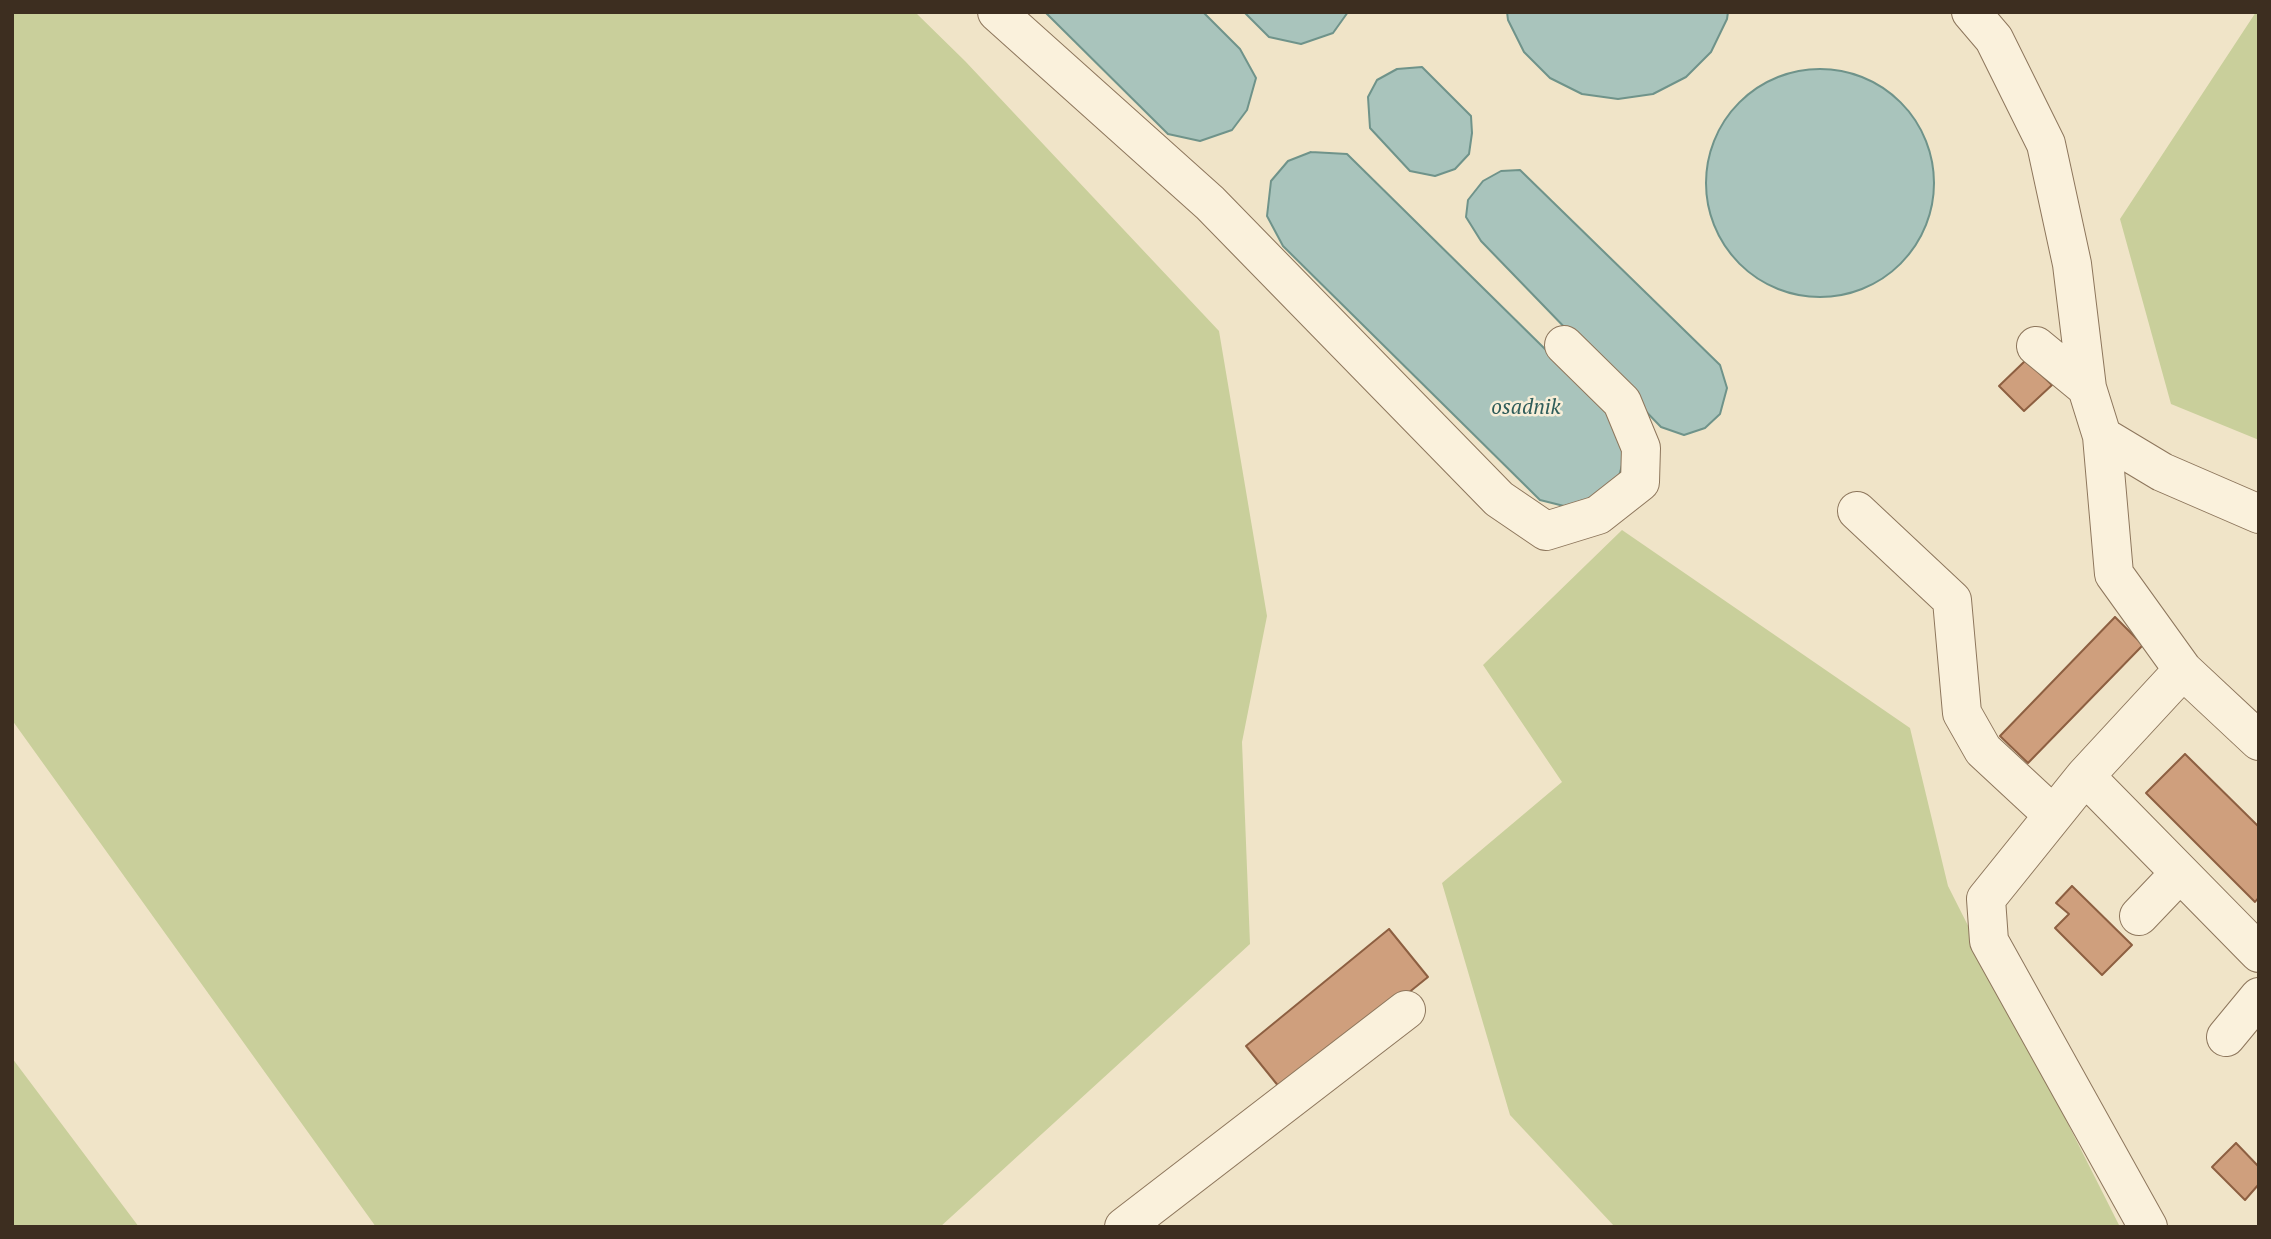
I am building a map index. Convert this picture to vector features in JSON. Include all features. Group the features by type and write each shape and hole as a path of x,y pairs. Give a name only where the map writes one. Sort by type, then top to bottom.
{"lane":[{"path":"997,12 1210,203 1499,499 1546,531 1598,515 1640,482 1641,448 1622,402 1564,345"},
{"path":"1971,12 1994,38 2046,144 2072,264 2087,388 2102,436 2114,574 2183,670 2259,741"},
{"path":"2036,346 2087,388"},
{"path":"2102,436 2162,471 2259,514"},
{"path":"1857,511 1952,600 1962,713 1983,750 2053,815"},
{"path":"2148,1227 1989,940 1986,899 2085,776 2183,670"},
{"path":"2085,776 2259,953"},
{"path":"2139,916 2180,873"},
{"path":"2226,1037 2259,997"},
{"path":"1124,1227 1406,1010"}],"green space":[{"path":"12,12 915,12 965,61 1219,331 1267,616 1242,742 1250,944 940,1227 376,1227 12,720"},
{"path":"2256,12 2259,12 2259,440 2171,404 2120,219"},
{"path":"1622,530 1910,728 1948,886 2120,1227 1615,1227 1510,1115 1442,883 1562,782 1483,665"},
{"path":"12,1058 139,1227 12,1227"}],"water":[{"path":"1045,12 1203,12 1240,49 1256,78 1247,110 1232,130 1200,141 1168,134"},
{"path":"1244,12 1348,12 1333,33 1301,44 1269,37"},
{"path":"1507,12 1728,12 1711,52 1686,77 1653,94 1618,99 1582,94 1550,78 1524,52 1508,20"},
{"path":"1422,67 1471,116 1469,154 1455,169 1435,176 1410,171 1370,128 1368,97 1377,80 1397,69"},
{"path":"1820,69 1853,74 1874,83 1892,95 1908,111 1929,150 1934,183 1929,216 1920,237 1908,255 1892,271 1853,292 1820,297 1787,292 1766,283 1748,271 1732,255 1711,216 1706,183 1711,150 1720,129 1732,111 1748,95 1787,74"},
{"name":"osadnik","path":"1311,152 1347,154 1612,415 1628,444 1619,476 1604,496 1572,508 1540,500 1283,246 1267,216 1271,181 1288,161"},
{"name":"osadnik","path":"1520,170 1720,365 1727,388 1720,414 1705,428 1684,435 1661,427 1481,241 1466,217 1468,200 1483,181 1501,171"}],"building":[{"path":"2026,360 2052,385 2024,411 1999,386"},
{"path":"2115,617 2143,645 2028,763 2000,736"},
{"path":"2185,754 2259,827 2259,897 2255,902 2146,793"},
{"path":"2072,886 2132,945 2102,975 2055,928 2069,914 2056,903"},
{"path":"1389,929 1428,977 1284,1093 1246,1046"},
{"path":"2236,1143 2259,1167 2259,1184 2245,1200 2212,1167"}]}
